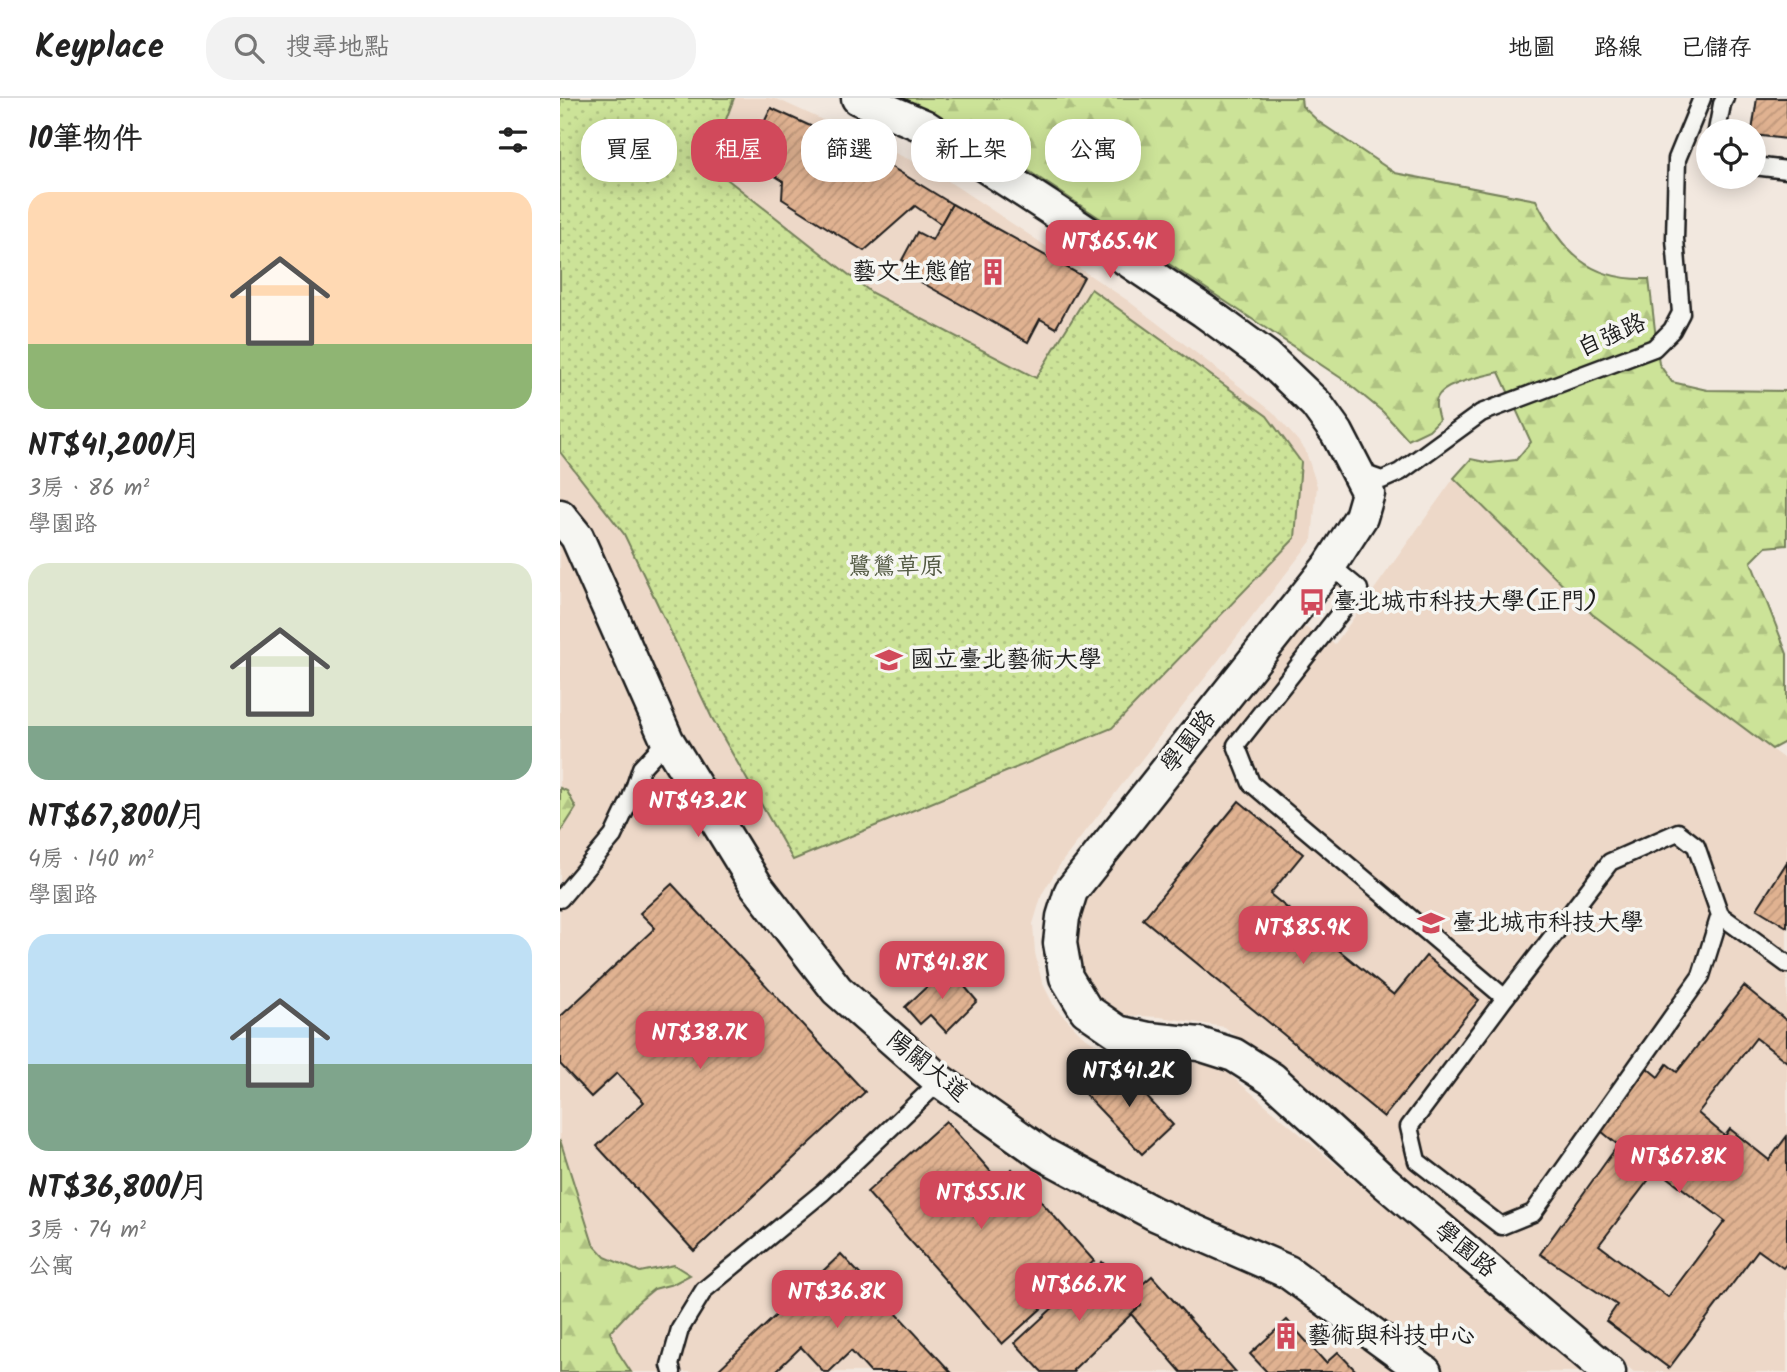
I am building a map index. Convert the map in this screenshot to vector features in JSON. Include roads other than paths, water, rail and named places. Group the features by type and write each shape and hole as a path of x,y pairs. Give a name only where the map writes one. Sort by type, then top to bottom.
{"street":[{"name":"學園路","path":"858,98 924,126 1193,304 1267,357 1316,404 1337,432 1368,494 1361,517 1330,565 1071,891 1063,917 1060,943 1066,977 1086,1010 1118,1031 1149,1039 1199,1044 1234,1055 1272,1079 1386,1183 1609,1372"},
{"name":"陽關大道","path":"560,516 577,537 667,740 756,886 837,990 940,1081 1054,1160 1155,1214 1288,1272 1425,1372"}],"lane":[{"name":"自強路","path":"1356,471 1382,480 1400,472 1480,413 1654,348 1672,330 1681,313 1675,239 1677,159 1702,98"},
{"path":"1719,119 1725,98"},
{"path":"1766,167 1787,170"},
{"path":"1330,565 1359,589 1236,745 1251,783 1505,998"},
{"path":"560,899 612,836 631,798 641,768 667,740"},
{"path":"1720,915 1701,976 1533,1213 1501,1226 1417,1161 1409,1127 1610,862 1678,832 1696,846 1720,915 1787,964"},
{"path":"672,1372 670,1365 680,1329 704,1290 823,1192 940,1081"}],"place":[{"name":"藝文生態館","path":"993,272"},
{"name":"臺北城市科技大學(正門)","path":"1312,602"},
{"name":"國立臺北藝術大學","path":"889,660"},
{"name":"臺北城市科技大學","path":"1431,923"},
{"name":"藝術與科技中心","path":"1286,1336"}],"park label":[{"name":"鷺鷥草原","path":"896,567"}]}
